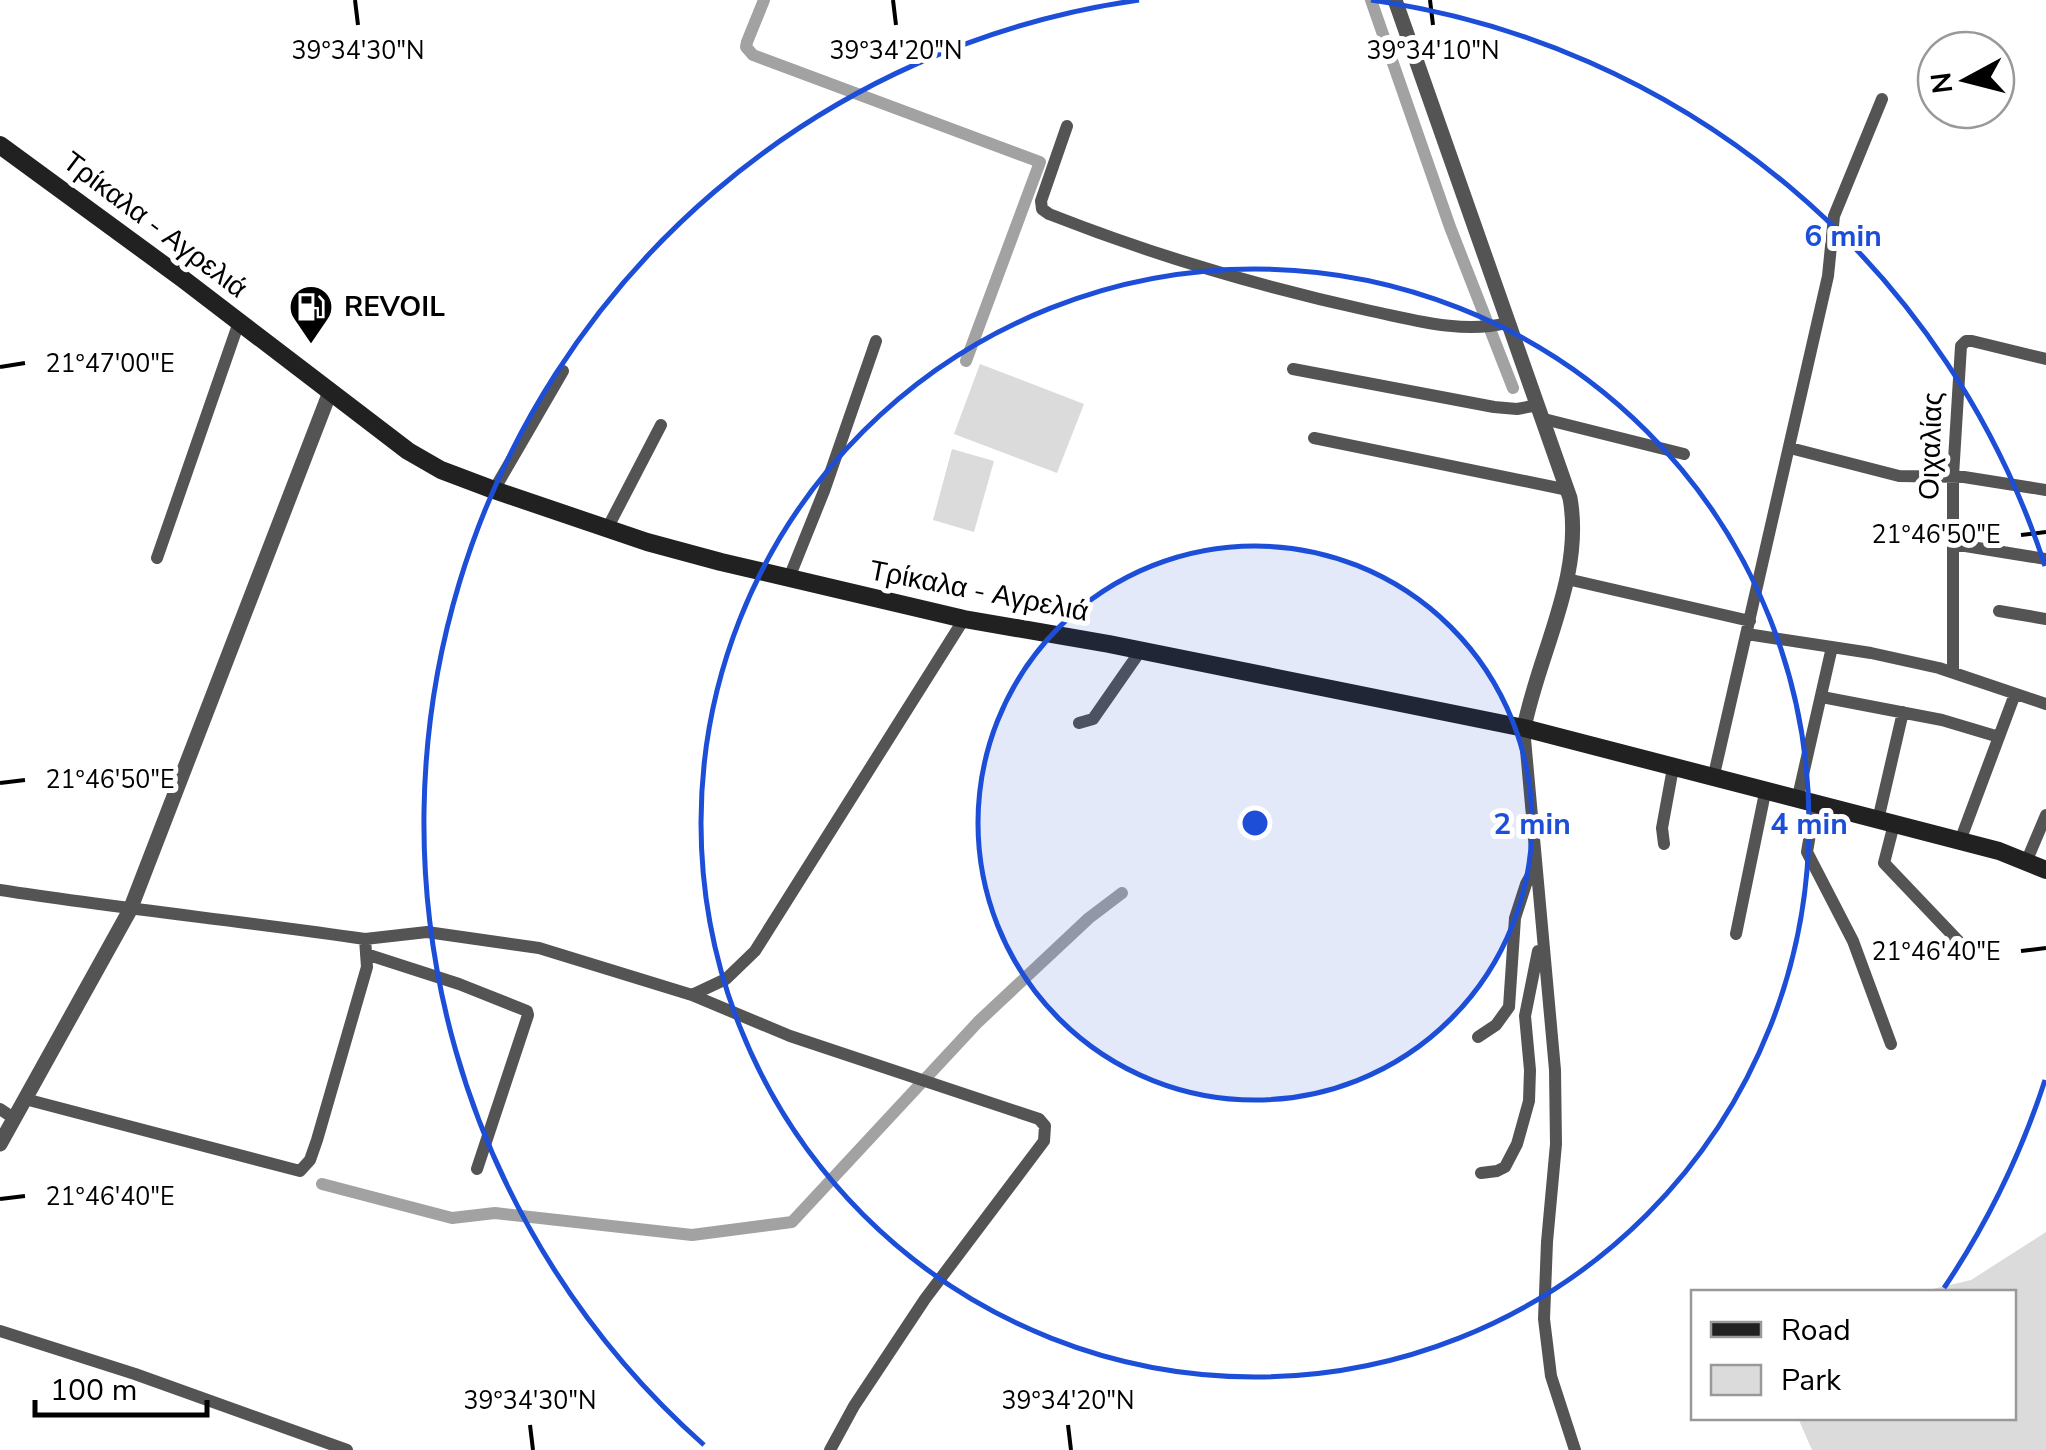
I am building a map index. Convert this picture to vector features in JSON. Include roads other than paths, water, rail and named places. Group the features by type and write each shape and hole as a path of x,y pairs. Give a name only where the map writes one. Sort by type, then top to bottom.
{"main road":[{"name":"Τρίκαλα - Αγρελιά","path":"0,145 425,462 494,490 684,552 789,578 964,619 1141,650 1524,728 1960,841 2027,860 2046,870"}],"street":[{"path":"1395,0 1502,325 1541,412 1568,490 1574,526 1567,579 1524,728 1554,1038 1556,1108 1544,1319 1552,1376 1575,1450"},
{"path":"1712,779 1828,276 1834,216 1882,99"},
{"path":"1067,126 1040,201 1049,214 1146,250 1344,305 1465,328 1502,325"},
{"path":"157,558 239,322"},
{"path":"789,578 876,341"},
{"name":"Οιχαλίας","path":"1952,671 1953,476 1962,343 1972,341 2046,359"},
{"path":"1292,370 1494,408 1541,412 1684,454"},
{"path":"494,490 563,371"},
{"path":"0,1144 130,910 330,392"},
{"path":"607,528 661,425"},
{"path":"1314,438 1568,490"},
{"path":"1790,448 1899,476 1953,476 2046,490"},
{"path":"1953,544 2046,559"},
{"path":"1567,579 1748,628 1952,671 2046,704"},
{"path":"1999,611 2046,619"},
{"path":"692,996 726,979 755,951 964,619"},
{"path":"1832,647 1806,803 1808,852 1853,941 1891,1044"},
{"path":"1078,722 1093,719 1141,650"},
{"path":"1960,841 2015,694"},
{"path":"1822,697 1903,712 1999,737"},
{"path":"1903,712 1886,822 1884,864 1964,947"},
{"path":"1664,844 1662,828 1673,768"},
{"path":"1736,934 1765,793"},
{"path":"2027,860 2046,816"},
{"path":"1478,1037 1496,1025 1509,1007 1515,918 1536,866"},
{"path":"0,890 365,939 427,932 539,948 692,996 790,1036 1039,1120 1045,1126 1044,1140 925,1299 854,1406 830,1450"},
{"path":"1480,1173 1506,1167 1526,1113 1530,1080 1524,1016 1537,966 1542,924"},
{"path":"25,1100 300,1171 310,1160 324,1117 366,967 365,939"},
{"path":"366,954 527,1011 476,1168"},
{"path":"0,1109 15,1118"},
{"path":"0,1331 348,1450"}],"waterway":[{"path":"764,0 747,42 746,47 753,55 1040,162 966,361"},
{"path":"1371,0 1450,227 1513,388"},
{"path":"322,1184 452,1218 495,1213 692,1235 792,1222 978,1022 1089,918 1122,893"}],"place":[{"name":"REVOIL","path":"311,345"}]}
